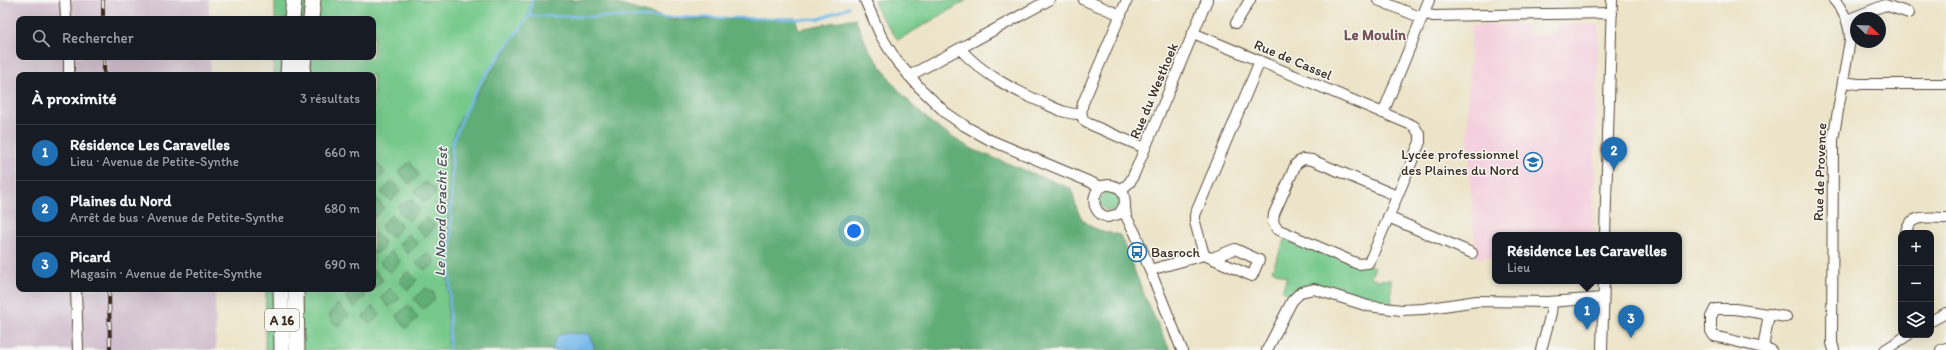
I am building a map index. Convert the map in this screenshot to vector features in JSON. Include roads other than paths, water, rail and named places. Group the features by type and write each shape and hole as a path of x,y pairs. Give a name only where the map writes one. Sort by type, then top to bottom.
{"highway":[{"path":"292,16 294,0"},
{"path":"307,16 309,0"},
{"path":"311,16 313,0"},
{"path":"288,72 289,60"},
{"name":"A 16","path":"281,292 282,350"},
{"name":"A 16","path":"296,292 298,350"}],"street":[{"path":"65,0 66,16"},
{"path":"865,0 881,36 909,76 941,108 972,130 996,142 1102,187 1113,185 1121,190 1125,196 1127,217 1133,228 1182,350"},
{"path":"909,76 1049,0"},
{"path":"1084,0 1121,15"},
{"path":"1127,0 1083,104 1081,114 1087,123 1145,148"},
{"name":"Rue du Westhoek","path":"1121,190 1132,177 1207,0"},
{"path":"1236,23 1250,0"},
{"path":"1378,0 1423,16 1612,12"},
{"path":"1383,113 1429,0"},
{"path":"1605,232 1612,0"},
{"name":"Rue de Provence","path":"1834,0 1841,8 1846,20 1850,40 1836,116 1833,146 1832,343 1834,350"},
{"path":"1846,20 1885,5 1910,13"},
{"name":"Rue de Cassel","path":"1193,33 1414,126 1420,135 1420,142 1397,196"},
{"path":"960,49 983,70 1006,86 1066,112 1081,114"},
{"path":"68,60 70,72"},
{"path":"1150,270 1208,256 1195,222 1196,212 1260,61"},
{"path":"1842,82 1858,84 1946,84"},
{"path":"1303,159 1312,160 1397,196 1370,261 1361,265 1279,230 1275,227 1273,220 1294,167 1303,159"},
{"path":"1084,179 1092,189 1094,196 1093,202 1097,212 1105,217 1114,217 1133,228"},
{"path":"1094,196 1102,187"},
{"path":"1114,217 1121,212 1125,204"},
{"path":"1388,217 1472,252"},
{"path":"1907,230 1909,224 1916,218 1946,218"},
{"path":"1602,350 1604,284"},
{"path":"1268,350 1292,301 1297,295 1308,290 1320,290 1365,305 1392,310 1423,309 1477,301 1552,302 1603,298"},
{"path":"76,292 78,350"},
{"path":"1541,350 1551,313 1552,302"},
{"path":"1769,314 1767,349 1714,336 1711,331 1711,317 1713,311 1720,308 1769,314 1786,317"},
{"path":"1934,319 1946,313"},
{"path":"1891,348 1904,338"},
{"path":"1941,350 1946,348"}],"water":[{"path":"565,333 590,334 595,350 552,350 556,337"}],"waterway":[{"name":"Le Noord Gracht Est","path":"449,350 452,144 465,111 482,80 529,16 532,0"},
{"path":"529,16 819,19 849,7"}],"railway":[{"path":"103,0 103,16"},
{"path":"104,60 104,72"},
{"path":"109,292 110,350"}],"place":[{"name":"Lycée professionnel des Plaines du Nord","path":"1533,162"},
{"name":"Plaines du Nord","path":"1614,170"},
{"name":"Basroch","path":"1137,252"},
{"name":"Résidence Les Caravelles","path":"1587,330"},
{"name":"Picard","path":"1631,338"}],"district":[{"name":"Le Moulin","path":"1375,35"}]}
